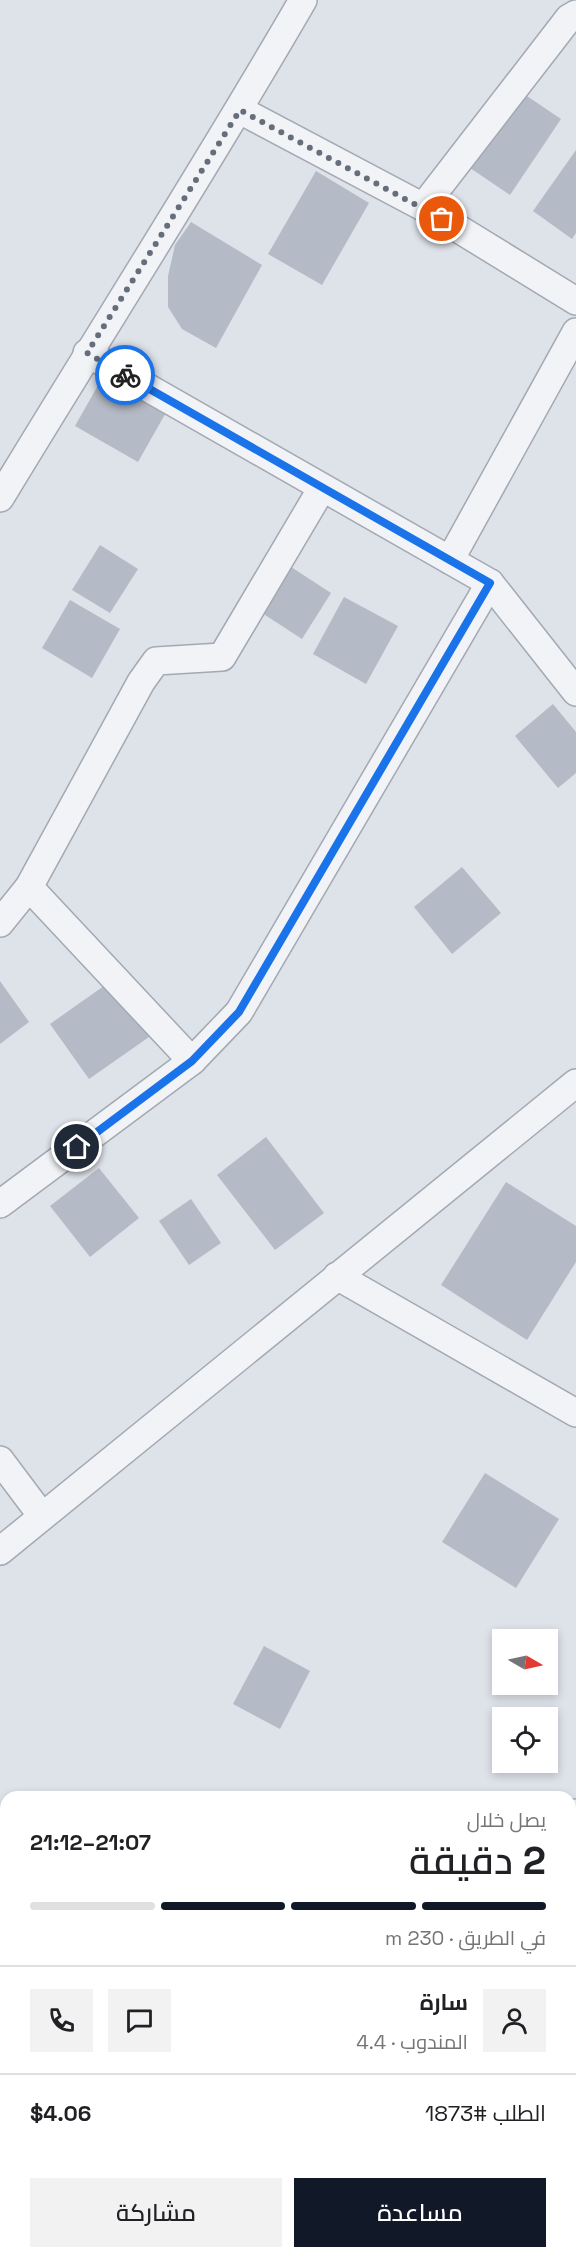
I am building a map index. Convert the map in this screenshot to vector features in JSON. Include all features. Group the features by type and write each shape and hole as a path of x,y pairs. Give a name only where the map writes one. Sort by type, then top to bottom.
{"street":[{"path":"0,498 87,353 240,110 303,0"},
{"path":"423,207 569,18 576,14"},
{"path":"240,110 423,207 576,301"},
{"path":"450,560 576,332"},
{"path":"87,353 490,583 576,692"},
{"path":"0,923 29,887 141,682 156,661 222,657 322,488"},
{"path":"0,1204 192,1061 239,1012 490,583"},
{"path":"29,887 192,1061"},
{"path":"0,1551 576,1083"},
{"path":"337,1276 576,1413"},
{"path":"0,1460 42,1516"}],"building":[{"path":"521,92 561,119 510,195 470,168"},
{"path":"576,150 576,233 572,239 533,211"},
{"path":"316,171 369,203 322,285 268,254"},
{"path":"191,222 262,265 216,348 182,329 168,307 168,276 175,245"},
{"path":"114,357 177,393 138,462 75,426"},
{"path":"100,545 138,569 110,613 72,590"},
{"path":"291,567 331,593 302,639 262,613"},
{"path":"344,597 398,626 366,684 313,654"},
{"path":"70,600 120,629 92,678 42,648"},
{"path":"553,704 576,732 576,773 558,788 515,736"},
{"path":"462,867 501,913 452,954 414,907"},
{"path":"0,981 29,1022 0,1044"},
{"path":"111,981 149,1037 89,1079 50,1024"},
{"path":"266,1137 324,1213 275,1250 217,1175"},
{"path":"99,1168 139,1218 90,1257 50,1206"},
{"path":"506,1182 576,1226 576,1262 527,1340 441,1285"},
{"path":"191,1199 221,1243 189,1265 159,1221"},
{"path":"485,1473 559,1519 516,1588 442,1542"},
{"path":"264,1646 310,1671 280,1729 233,1704"}],"way so far":[{"path":"125,375 87,353 240,110 442,219"}],"route":[{"path":"77,1147 192,1061 239,1012 490,583 125,375"}]}
